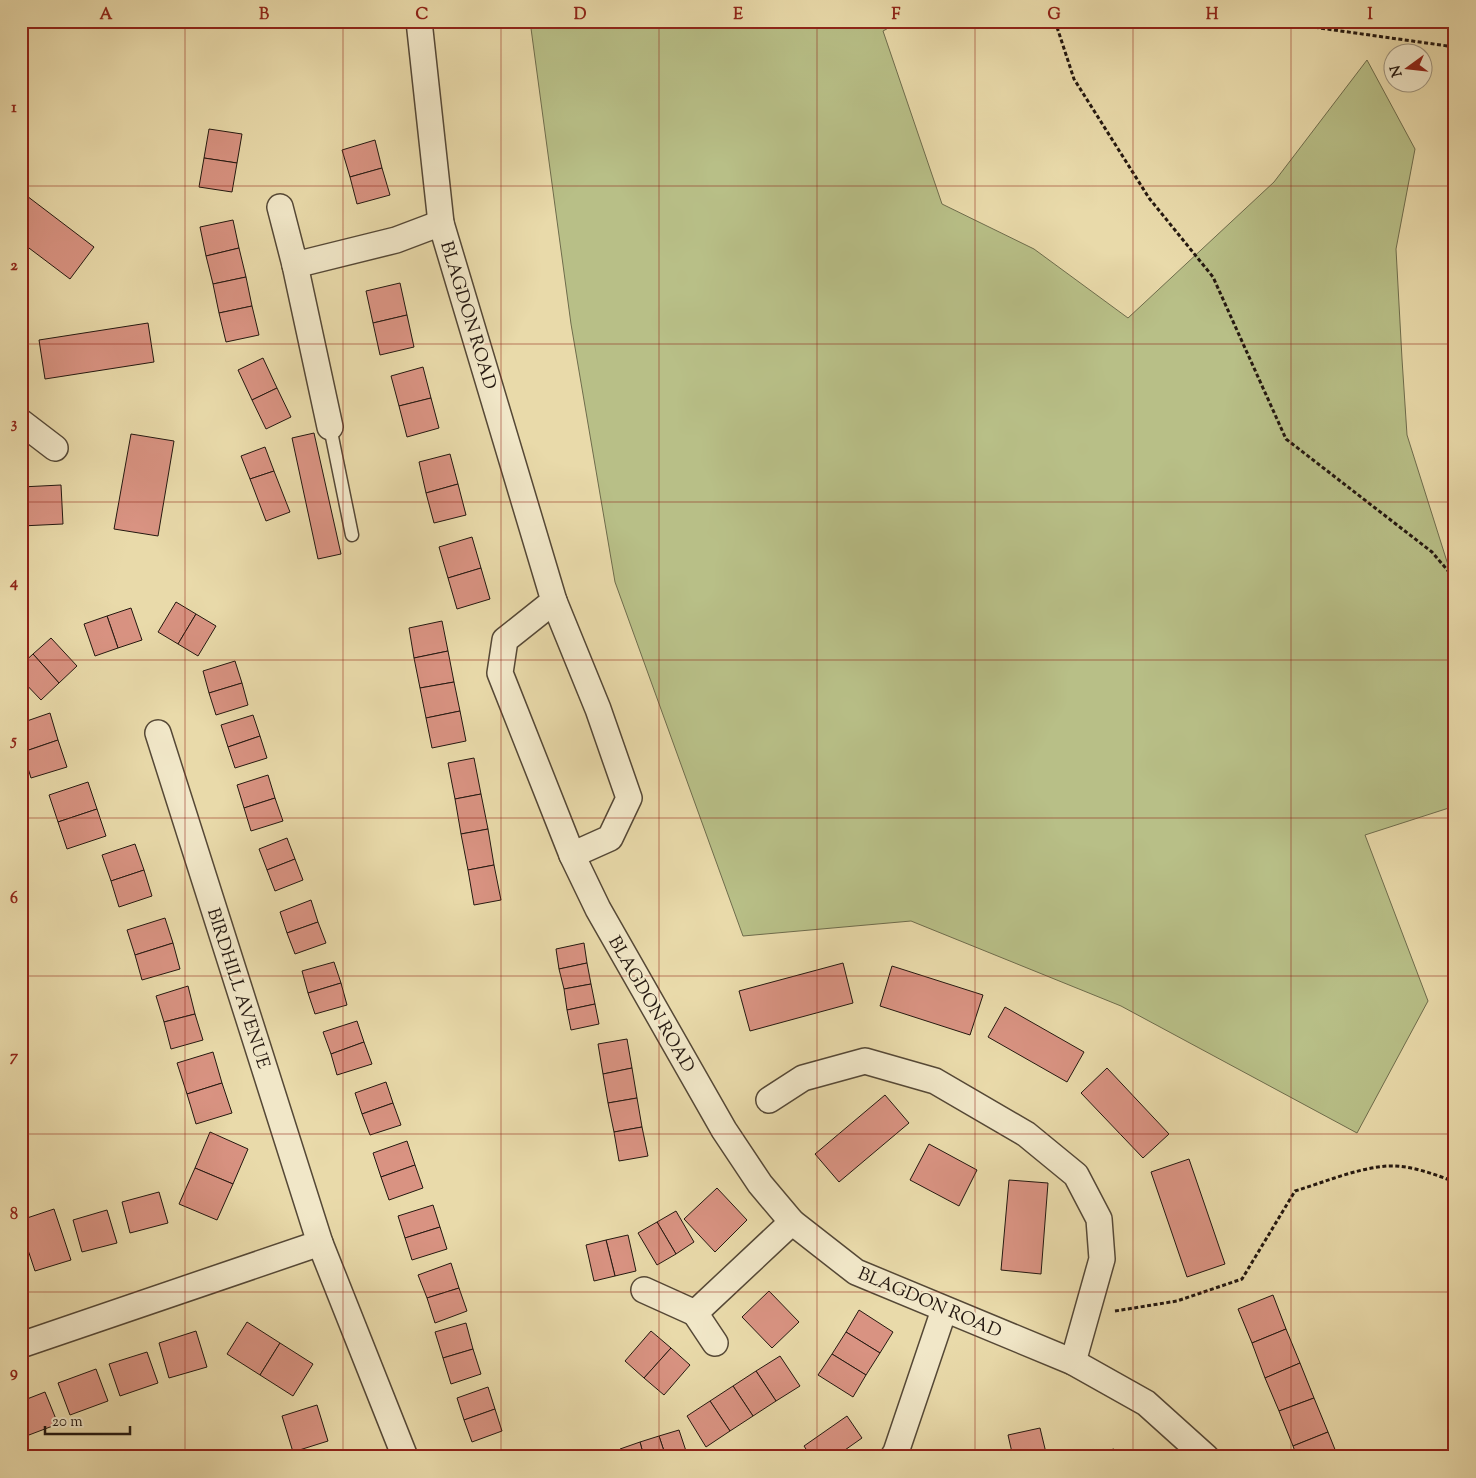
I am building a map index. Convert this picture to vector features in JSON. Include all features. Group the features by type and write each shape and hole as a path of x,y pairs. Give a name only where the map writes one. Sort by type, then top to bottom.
{"street":[{"name":"BLAGDON ROAD","path":"419,21 442,223 554,601 598,709 630,798 610,838 572,855"},
{"path":"280,207 295,265 330,427"},
{"path":"295,265 396,240 442,223"},
{"path":"21,422 55,448"},
{"name":"BLAGDON ROAD","path":"554,601 505,640 500,673 572,855 598,909 724,1130 760,1184 792,1222 856,1272 1073,1362 1146,1403 1206,1457"},
{"name":"BIRDHILL AVENUE","path":"158,733 320,1244 405,1457"},
{"path":"769,1100 803,1078 865,1061 935,1081 1026,1134 1076,1175 1099,1219 1102,1259 1073,1362"},
{"path":"695,1313 792,1222"},
{"path":"21,1345 320,1244"},
{"path":"644,1290 695,1313 716,1343"},
{"path":"893,1457 944,1310"}],"lane":[{"path":"330,427 352,535"}],"path":[{"path":"1055,21 1074,79 1149,198 1214,277 1286,439 1432,552 1455,579"},
{"path":"1237,21 1284,23 1455,47"},
{"path":"1087,1316 1177,1301 1242,1279 1295,1190 1368,1169 1389,1166 1431,1173 1455,1182"}],"green space":[{"path":"530,21 901,21 883,31 942,204 1034,249 1128,318 1274,182 1367,60 1415,149 1396,249 1402,359 1407,435 1455,587 1455,806 1365,835 1428,1001 1357,1133 1121,1006 911,921 743,936 615,582 571,324"}],"building":[{"path":"209,129 242,134 237,163 204,158"},
{"path":"375,140 382,168 350,177 342,150"},
{"path":"204,158 237,163 232,192 199,187"},
{"path":"382,168 390,195 357,204 350,177"},
{"path":"27,196 94,247 70,279 21,242 21,203"},
{"path":"233,220 239,248 206,256 200,227"},
{"path":"239,248 246,277 213,284 206,256"},
{"path":"246,277 252,306 219,313 213,284"},
{"path":"400,283 407,315 373,323 366,291"},
{"path":"252,306 259,335 226,342 219,313"},
{"path":"407,315 414,347 380,355 373,323"},
{"path":"148,323 154,362 45,379 39,340"},
{"path":"263,358 277,388 252,400 238,370"},
{"path":"423,367 431,398 399,406 391,376"},
{"path":"277,388 291,417 266,429 252,400"},
{"path":"431,398 439,428 407,437 399,406"},
{"path":"314,433 341,554 318,559 292,438"},
{"path":"131,434 174,441 158,536 114,529"},
{"path":"265,447 274,471 250,479 241,456"},
{"path":"450,454 458,484 426,493 419,462"},
{"path":"274,471 290,512 266,521 250,479"},
{"path":"458,484 466,515 434,523 426,493"},
{"path":"61,485 63,524 21,526 21,487"},
{"path":"472,537 481,568 448,578 439,547"},
{"path":"481,568 490,599 457,609 448,578"},
{"path":"176,602 196,614 178,644 158,632"},
{"path":"131,608 142,640 118,648 107,616"},
{"path":"196,614 216,626 198,656 178,644"},
{"path":"107,616 118,648 95,656 84,624"},
{"path":"442,621 448,651 414,658 409,628"},
{"path":"51,638 77,666 59,683 33,654"},
{"path":"448,651 454,682 420,688 414,658"},
{"path":"33,654 59,683 41,700 21,679 21,665"},
{"path":"235,661 242,683 209,693 203,671"},
{"path":"454,682 460,711 426,718 420,688"},
{"path":"242,683 248,705 216,715 209,693"},
{"path":"460,711 466,741 432,748 426,718"},
{"path":"50,713 58,740 23,752 21,723"},
{"path":"253,715 260,736 228,747 221,725"},
{"path":"260,736 267,758 235,768 228,747"},
{"path":"58,740 67,767 31,778 23,752"},
{"path":"474,758 481,794 455,799 448,763"},
{"path":"268,775 275,798 244,808 237,785"},
{"path":"88,782 97,809 58,822 49,795"},
{"path":"481,794 488,829 461,834 455,799"},
{"path":"275,798 283,821 251,831 244,808"},
{"path":"97,809 106,836 67,849 58,822"},
{"path":"488,829 494,865 468,870 461,834"},
{"path":"287,838 295,859 267,870 259,849"},
{"path":"135,844 144,870 111,881 102,855"},
{"path":"295,859 303,880 275,891 267,870"},
{"path":"494,865 501,900 474,905 468,870"},
{"path":"144,870 152,896 119,907 111,881"},
{"path":"311,900 318,922 287,933 280,912"},
{"path":"165,918 173,943 135,955 127,930"},
{"path":"318,922 326,943 295,954 287,933"},
{"path":"173,943 180,969 142,980 135,955"},
{"path":"584,943 587,963 559,969 556,949"},
{"path":"334,962 341,983 308,993 302,971"},
{"path":"587,963 591,984 564,989 559,969"},
{"path":"843,963 853,1003 750,1031 739,991"},
{"path":"892,966 983,995 970,1035 880,1006"},
{"path":"341,983 347,1005 315,1014 308,993"},
{"path":"591,984 595,1004 567,1010 564,989"},
{"path":"188,986 195,1014 164,1022 156,996"},
{"path":"595,1004 599,1024 571,1030 567,1010"},
{"path":"1005,1007 1084,1052 1067,1082 988,1037"},
{"path":"195,1014 203,1040 171,1049 164,1022"},
{"path":"357,1021 364,1042 331,1054 323,1032"},
{"path":"627,1039 632,1068 603,1074 598,1044"},
{"path":"364,1042 372,1064 337,1075 331,1054"},
{"path":"213,1052 222,1083 187,1094 177,1063"},
{"path":"632,1068 637,1098 608,1103 603,1074"},
{"path":"1107,1068 1169,1134 1143,1158 1081,1093"},
{"path":"386,1082 393,1103 362,1114 355,1093"},
{"path":"222,1083 232,1113 196,1124 187,1094"},
{"path":"885,1095 909,1123 839,1182 815,1154"},
{"path":"637,1098 642,1127 614,1132 608,1103"},
{"path":"393,1103 401,1125 370,1135 362,1114"},
{"path":"642,1127 648,1156 619,1161 614,1132"},
{"path":"210,1132 248,1149 233,1184 195,1168"},
{"path":"407,1141 415,1165 381,1177 373,1153"},
{"path":"929,1144 977,1170 959,1206 910,1180"},
{"path":"1189,1159 1225,1264 1187,1277 1151,1172"},
{"path":"415,1165 423,1188 389,1200 381,1177"},
{"path":"195,1168 233,1184 217,1220 179,1204"},
{"path":"1009,1180 1048,1183 1041,1274 1001,1270"},
{"path":"717,1188 747,1220 715,1252 684,1219"},
{"path":"159,1192 168,1223 130,1233 122,1202"},
{"path":"433,1205 440,1227 405,1238 398,1216"},
{"path":"54,1209 71,1260 35,1271 21,1229 21,1220"},
{"path":"107,1210 117,1243 82,1252 73,1220"},
{"path":"676,1211 694,1242 676,1254 657,1222"},
{"path":"657,1222 676,1254 657,1265 638,1233"},
{"path":"440,1227 447,1249 412,1260 405,1238"},
{"path":"628,1235 636,1271 615,1276 606,1240"},
{"path":"606,1240 615,1276 594,1281 586,1245"},
{"path":"451,1263 459,1288 427,1298 418,1275"},
{"path":"459,1288 467,1311 435,1323 427,1298"},
{"path":"769,1291 799,1322 772,1348 742,1317"},
{"path":"1273,1295 1286,1329 1252,1343 1238,1309"},
{"path":"859,1310 893,1332 880,1353 846,1332"},
{"path":"247,1322 280,1343 260,1375 227,1354"},
{"path":"466,1323 473,1349 443,1358 435,1332"},
{"path":"1286,1329 1300,1363 1265,1378 1252,1343"},
{"path":"196,1331 207,1367 169,1378 159,1343"},
{"path":"651,1331 671,1348 644,1378 625,1361"},
{"path":"846,1332 880,1353 866,1375 832,1354"},
{"path":"280,1343 313,1364 293,1396 260,1375"},
{"path":"671,1348 690,1365 664,1395 644,1378"},
{"path":"473,1349 481,1374 451,1384 443,1358"},
{"path":"147,1352 158,1383 120,1396 109,1364"},
{"path":"832,1354 866,1375 853,1397 818,1375"},
{"path":"780,1356 800,1386 776,1401 756,1371"},
{"path":"1300,1363 1314,1398 1279,1411 1265,1378"},
{"path":"96,1369 108,1401 70,1415 58,1383"},
{"path":"756,1371 776,1401 753,1416 733,1386"},
{"path":"21,1384 27,1399 45,1392 58,1424 21,1438"},
{"path":"733,1386 753,1416 730,1431 710,1401"},
{"path":"488,1387 495,1409 464,1420 457,1398"},
{"path":"1314,1398 1328,1432 1293,1446 1279,1411"},
{"path":"710,1401 730,1431 706,1447 687,1416"},
{"path":"317,1405 328,1441 293,1452 282,1416"},
{"path":"495,1409 502,1431 472,1442 464,1420"},
{"path":"847,1416 862,1438 835,1457 811,1457 804,1446"},
{"path":"1040,1428 1047,1457 1013,1457 1008,1435"},
{"path":"679,1430 688,1457 666,1457 659,1436"},
{"path":"1328,1432 1338,1457 1297,1457 1293,1446"},
{"path":"659,1436 666,1457 644,1457 640,1442"},
{"path":"640,1442 644,1457 622,1457 620,1449"},
{"path":"1114,1449 1115,1457 1079,1457"},
{"path":"1143,1451 1144,1457 1115,1457"}]}
